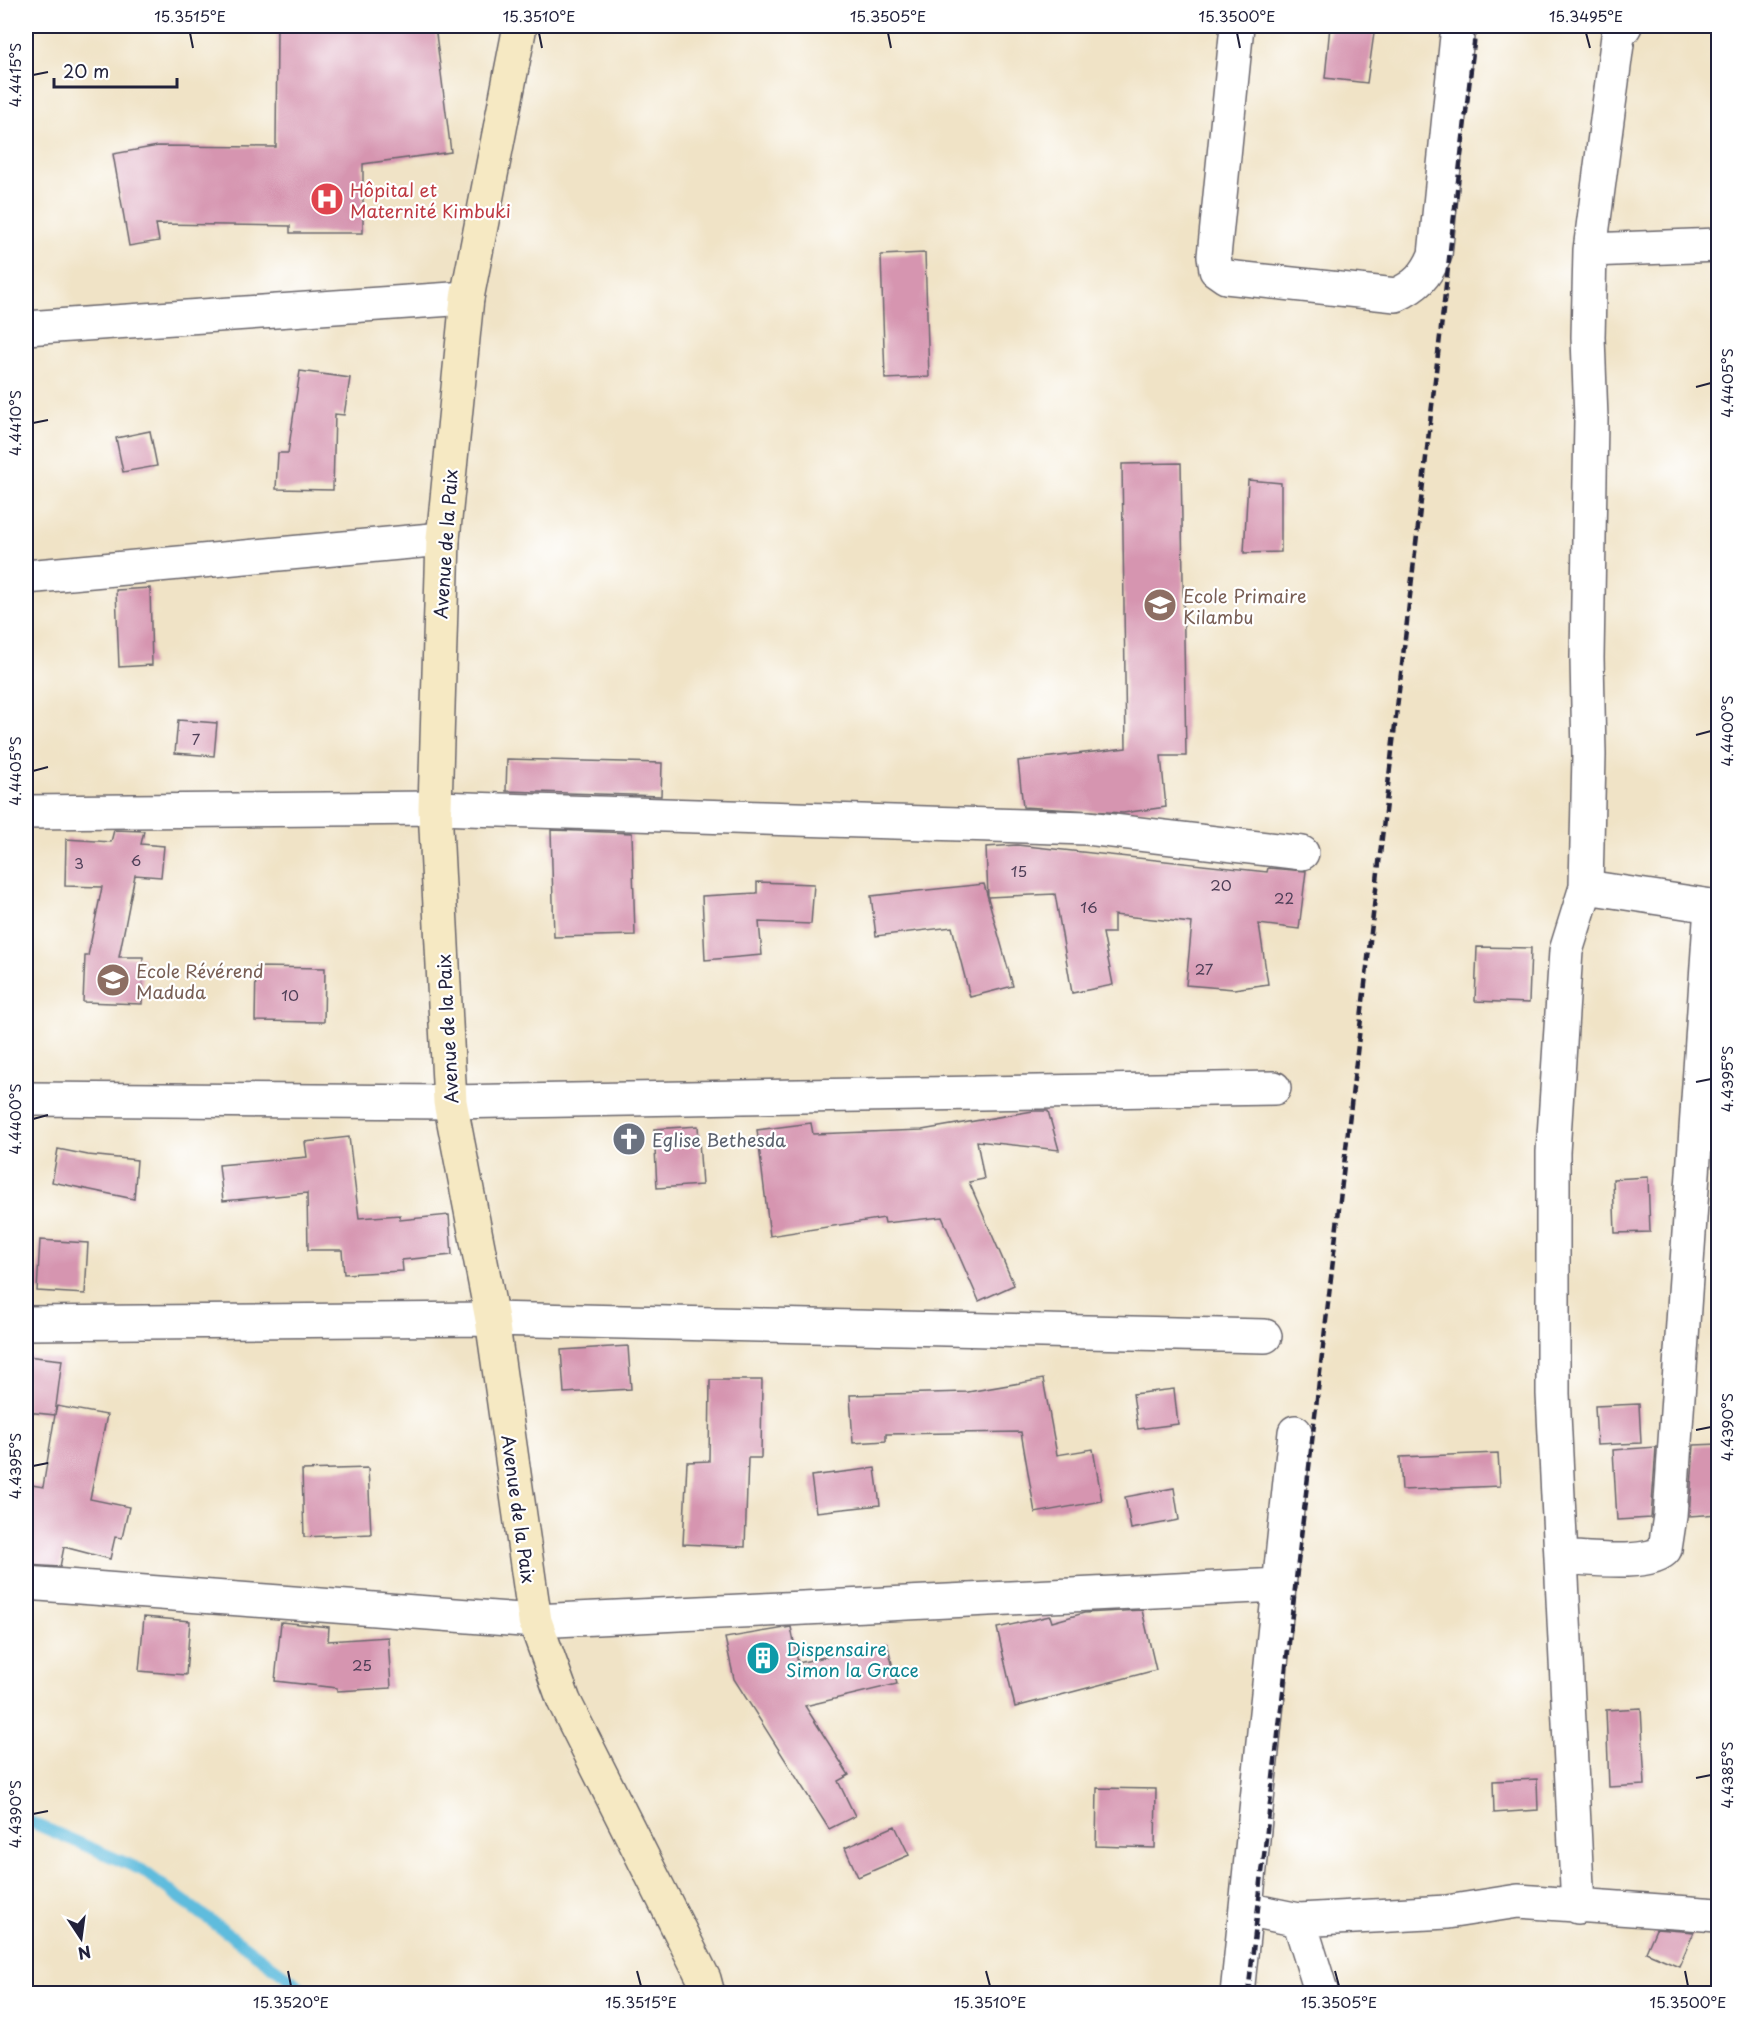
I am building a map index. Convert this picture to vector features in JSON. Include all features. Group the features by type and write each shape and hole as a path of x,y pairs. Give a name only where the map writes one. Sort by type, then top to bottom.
{"street":[{"name":"Avenue de la Paix","path":"520,26 467,298 443,539 435,808 450,1102 492,1319 535,1621 564,1701 704,1979 708,1994"},
{"path":"1237,26 1214,256 1216,270 1226,277 1396,295 1416,286 1428,271 1435,255 1458,26"},
{"path":"1578,1907 1553,1394 1553,1152 1566,951 1586,887 1589,755 1587,658 1591,419 1588,337 1590,250 1618,36 1624,26"},
{"path":"1590,250 1719,245"},
{"path":"26,328 467,298"},
{"path":"26,577 443,539"},
{"path":"26,812 435,808 1088,828 1302,853"},
{"path":"1562,1557 1619,1559 1654,1557 1665,1549 1670,1516 1715,906 1586,887"},
{"path":"26,1099 450,1102 1274,1088"},
{"path":"26,1323 492,1319 1265,1336"},
{"path":"1237,1994 1296,1432"},
{"path":"26,1583 535,1621 1280,1585"},
{"path":"1246,1909 1299,1920 1447,1911 1518,1901 1578,1907 1719,1915"},
{"path":"1299,1920 1322,1994"}],"building":[{"path":"277,26 435,26 451,152 363,164 363,233 290,233 290,226 156,224 159,241 129,246 113,154 158,146 276,147"},
{"path":"1330,26 1375,26 1367,83 1325,78"},
{"path":"925,253 929,377 885,379 881,255"},
{"path":"300,371 350,378 344,415 335,414 333,490 276,489 278,453 288,453"},
{"path":"150,431 157,466 123,472 116,438"},
{"path":"1181,463 1186,756 1161,756 1166,807 1123,813 1023,807 1018,761 1126,748 1122,464"},
{"path":"1248,480 1281,483 1281,552 1244,553"},
{"path":"150,588 152,665 119,667 116,590"},
{"path":"178,720 217,723 214,756 175,753"},
{"path":"507,759 662,763 661,796 506,791"},
{"path":"114,830 144,831 141,844 164,846 161,877 135,875 119,957 143,957 142,1004 83,1002 85,956 88,956 102,887 65,886 66,839 111,842"},
{"path":"551,830 632,833 635,935 554,937"},
{"path":"1017,845 1267,872 1268,868 1306,871 1299,929 1259,924 1268,984 1234,989 1186,985 1192,923 1114,915 1114,933 1103,933 1113,985 1072,993 1055,894 988,897 986,847"},
{"path":"757,882 814,884 811,924 759,922 762,955 705,960 702,896 757,893"},
{"path":"984,884 1013,986 970,997 952,927 876,936 871,896"},
{"path":"1477,947 1531,948 1529,1003 1475,1001"},
{"path":"256,967 325,968 324,1022 255,1021"},
{"path":"1033,1111 1048,1111 1059,1150 977,1141 984,1179 969,1182 1014,1285 979,1301 942,1217 885,1223 884,1218 770,1236 757,1130 811,1123 813,1134 922,1130"},
{"path":"698,1126 702,1185 657,1188 654,1129"},
{"path":"349,1137 359,1218 400,1215 400,1220 449,1215 452,1255 402,1260 403,1271 344,1274 342,1250 308,1250 307,1193 223,1201 219,1165 307,1157 305,1142"},
{"path":"58,1149 88,1155 137,1160 134,1199 52,1182"},
{"path":"1648,1177 1650,1232 1615,1233 1613,1179"},
{"path":"40,1240 88,1243 85,1294 37,1291"},
{"path":"628,1346 631,1389 564,1393 561,1350"},
{"path":"26,1356 62,1360 55,1414 57,1406 107,1415 90,1499 129,1507 122,1538 115,1537 110,1559 64,1547 60,1567 26,1565 26,1484 43,1487 55,1415 26,1412"},
{"path":"1043,1379 1057,1455 1093,1449 1102,1501 1035,1513 1021,1432 886,1434 886,1441 853,1443 850,1395 968,1392"},
{"path":"710,1380 762,1380 761,1458 748,1458 745,1547 683,1544 687,1462 709,1461"},
{"path":"1174,1389 1178,1424 1138,1429 1133,1394"},
{"path":"1639,1404 1641,1443 1597,1445 1595,1406"},
{"path":"1719,1444 1719,1514 1689,1516 1694,1445"},
{"path":"1656,1447 1651,1518 1617,1520 1613,1450"},
{"path":"1498,1453 1500,1486 1402,1490 1400,1457"},
{"path":"368,1468 371,1534 304,1537 302,1470"},
{"path":"875,1468 880,1505 816,1512 811,1476"},
{"path":"1174,1488 1179,1520 1131,1529 1125,1497"},
{"path":"1142,1610 1156,1670 1015,1707 997,1628 1050,1616 1052,1622 1084,1613"},
{"path":"144,1617 190,1621 186,1675 139,1671"},
{"path":"281,1622 329,1627 328,1641 388,1637 391,1688 337,1691 337,1688 275,1681"},
{"path":"791,1627 798,1663 887,1643 897,1684 805,1706 849,1775 838,1781 855,1816 829,1829 734,1679 725,1638"},
{"path":"1641,1708 1645,1785 1609,1787 1606,1710"},
{"path":"1537,1779 1538,1810 1494,1813 1493,1781"},
{"path":"1097,1788 1156,1789 1155,1848 1096,1846"},
{"path":"895,1826 909,1855 858,1877 845,1848"},
{"path":"1656,1929 1694,1932 1679,1966 1646,1952"}],"waterway":[{"path":"26,1820 142,1870 310,1994"}],"railway":[{"path":"1248,1994 1476,26"}],"place":[{"name":"Hôpital et Maternité Kimbuki","path":"327,199"},
{"name":"Ecole Primaire Kilambu","path":"1160,605"},
{"name":"Ecole Révérend Maduda","path":"113,980"},
{"name":"Eglise Bethesda","path":"629,1139"},
{"name":"Dispensaire Simon la Grace","path":"763,1658"}]}
